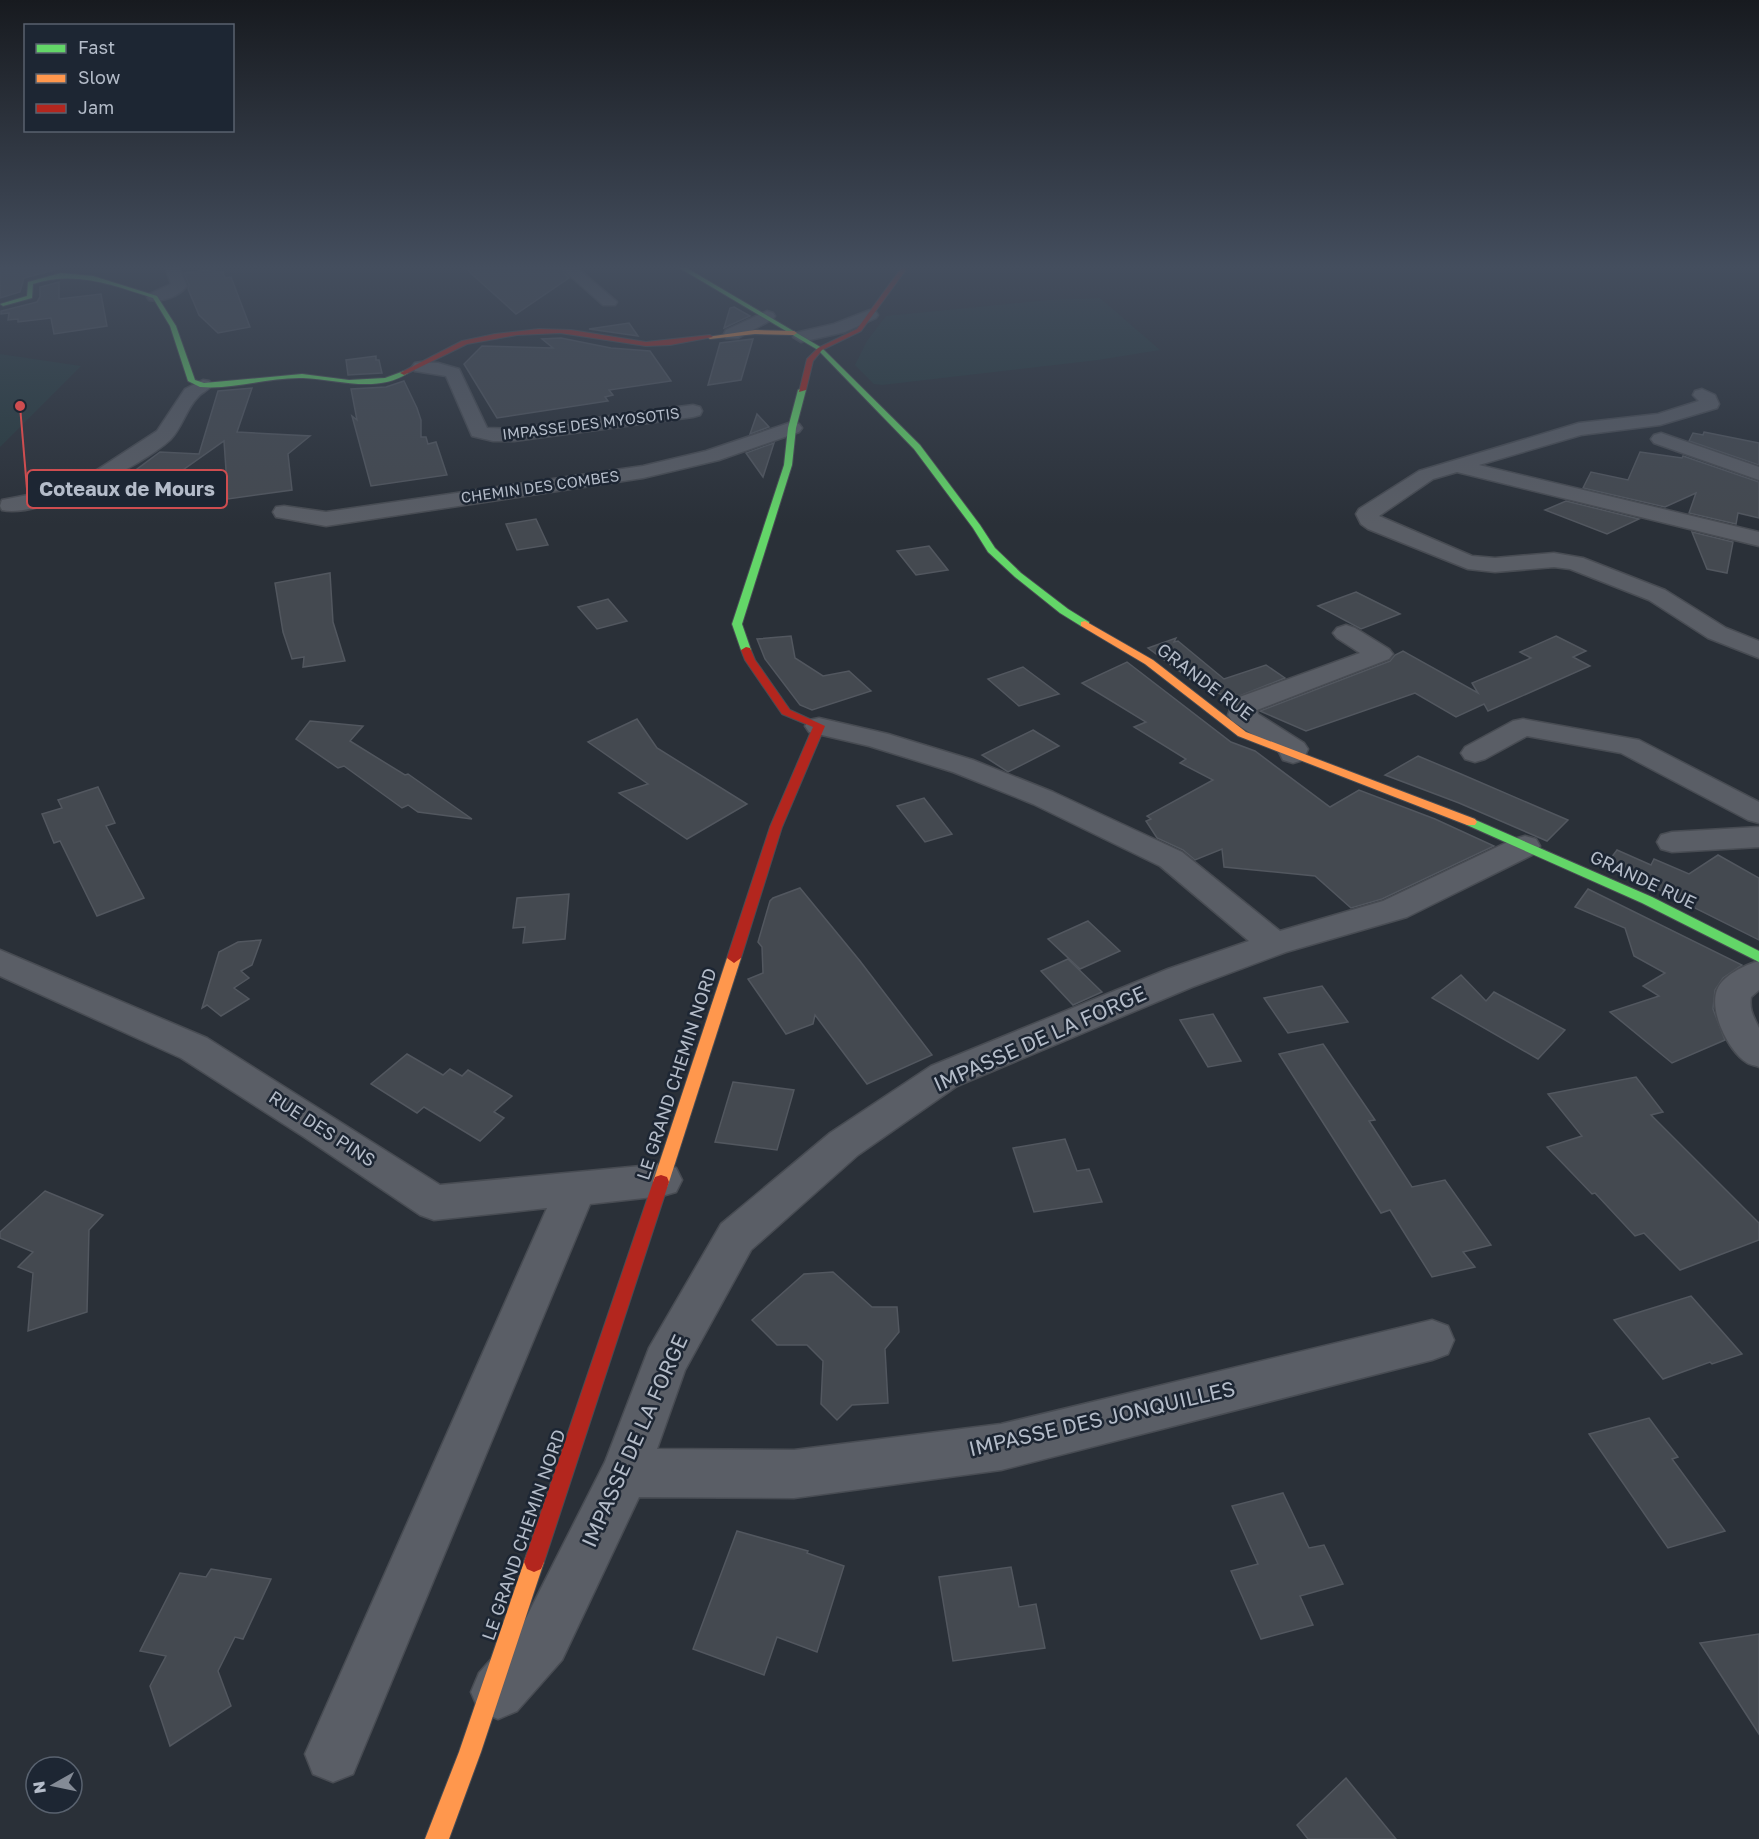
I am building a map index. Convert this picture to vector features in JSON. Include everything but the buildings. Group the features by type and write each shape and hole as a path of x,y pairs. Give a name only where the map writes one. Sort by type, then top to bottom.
{"street":[{"path":"183,353 192,381 203,385 302,376 370,382 403,375 421,367 440,353"},
{"path":"817,353 810,361 792,428 788,465 737,624 750,660 786,712 819,726 878,740 963,766 1043,798 1171,859 1274,944"},
{"name":"GRANDE RUE","path":"824,353 917,447 977,527 991,550 1018,575 1064,611 1149,662 1242,734 1447,811 1647,900 1759,957"},
{"name":"IMPASSE DES MYOSOTIS","path":"421,367 438,368 453,373 479,432 493,435 514,435 693,411"},
{"path":"10,505 38,500 104,474 164,435 191,393 203,385"},
{"path":"1701,395 1708,399 1710,404 1660,419 1579,429 1426,475 1366,514 1369,519 1468,562 1495,564 1554,560 1575,563 1657,595 1717,633 1759,650"},
{"name":"CHEMIN DES COMBES","path":"284,512 326,519 643,472 712,456 792,428"},
{"path":"1661,439 1759,474"},
{"path":"1456,466 1759,539"},
{"path":"1293,754 1294,749 1286,743 1252,725 1242,716 1242,709 1244,705 1380,654 1346,633"},
{"name":"LE GRAND CHEMIN NORD","path":"437,1839 486,1706 662,1180 776,827 819,726"},
{"path":"1475,753 1523,727 1629,746 1759,814"},
{"path":"1672,842 1759,837"},
{"name":"IMPASSE DE LA FORGE","path":"486,1706 543,1641 625,1473 665,1363 736,1237 844,1144 944,1076 1180,978 1274,944 1395,909 1525,846"},
{"name":"RUE DES PINS","path":"0,962 194,1048 434,1203 662,1180"},
{"path":"1759,973 1734,991 1731,1006 1736,1023 1759,1053"},
{"path":"333,1754 576,1189"},
{"name":"IMPASSE DES JONQUILLES","path":"625,1473 794,1474 1001,1447 1432,1340"}],"green space":[{"path":"861,353 1143,353 882,385 874,384 855,365"},
{"path":"0,354 81,366 0,447"}],"traffic: fast":[{"path":"182,353 192,381 203,385 302,376 349,382 386,380 404,373"},
{"path":"824,353 917,447 977,527 991,550 1018,575 1064,611 1085,624"},
{"path":"746,650 737,624 788,465 792,428 802,390"},
{"path":"1471,822 1647,900 1759,957"}],"traffic: slow":[{"path":"1085,624 1149,662 1242,734 1471,822"},
{"path":"661,1182 734,958"},
{"path":"437,1839 470,1752 534,1562"}],"traffic: jam":[{"path":"404,373 444,353"},
{"path":"802,390 810,361 817,353"},
{"path":"734,958 776,827 819,726 786,712 750,660 746,650"},
{"path":"534,1562 661,1182"}],"place":[{"name":"Coteaux de Mours","path":"20,406"}]}
